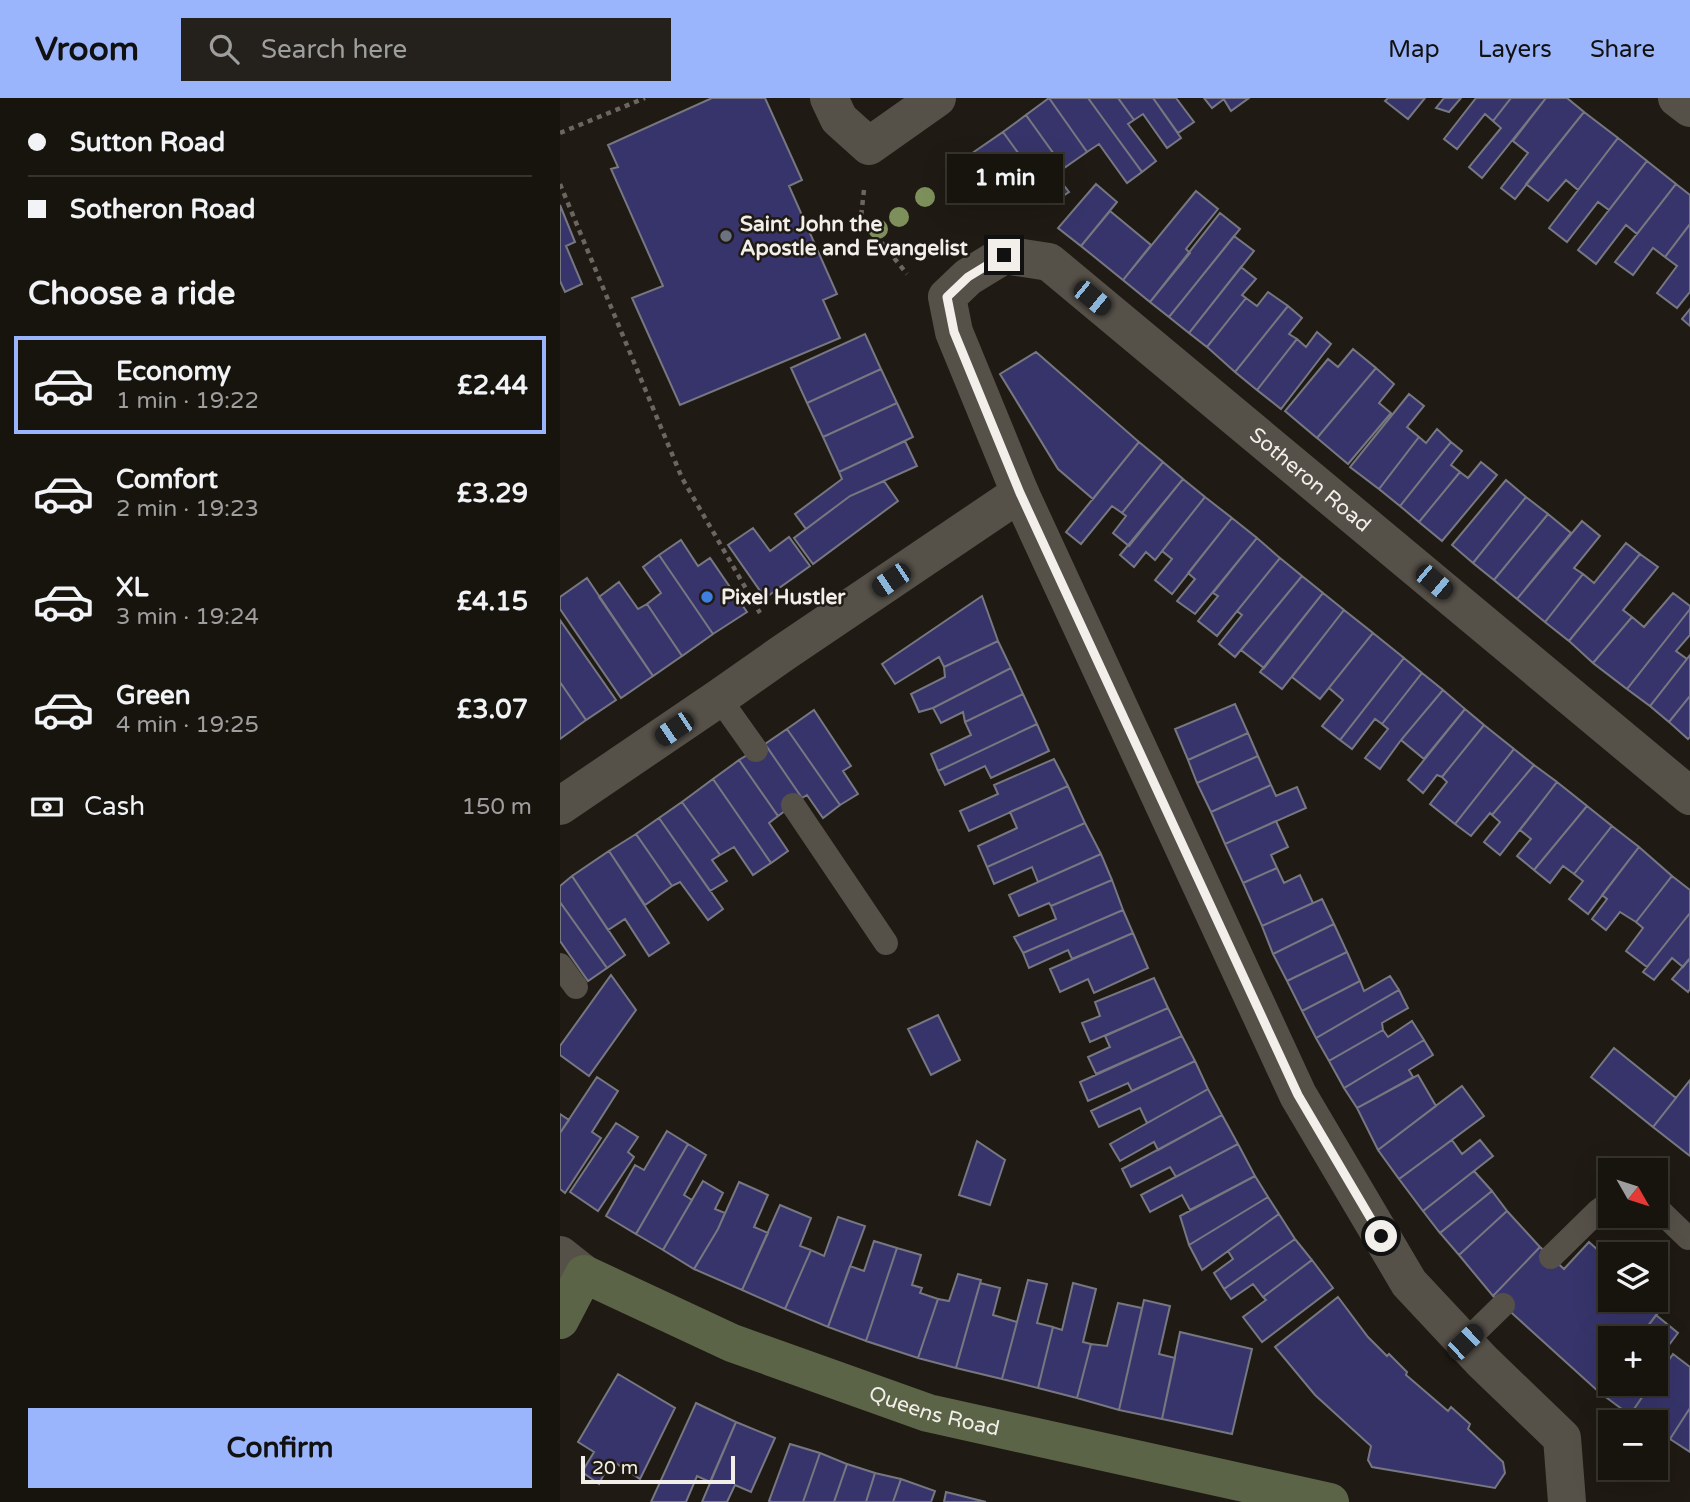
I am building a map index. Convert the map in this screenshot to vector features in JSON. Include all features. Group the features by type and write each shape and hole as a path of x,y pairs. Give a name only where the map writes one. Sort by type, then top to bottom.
{"street":[{"path":"829,98 839,119 869,146 937,98"},
{"path":"1677,98 1690,108"},
{"name":"Sotheron Road","path":"954,332 947,297 968,277 1004,255 1049,262 1690,796"},
{"path":"954,332 1020,493 1298,1095 1409,1283 1562,1438 1567,1502"},
{"path":"560,806 1020,493"},
{"path":"560,1320 572,1265"},
{"name":"Queens Road","path":"572,1265 732,1343 928,1413 1330,1502"}],"lane":[{"path":"719,698 756,750"},
{"path":"793,805 886,943"},
{"path":"560,965 576,987"},
{"path":"1551,1257 1598,1211"},
{"path":"1668,1219 1688,1238"},
{"path":"1465,1342 1503,1305"}],"path":[{"path":"560,133 645,98"},
{"path":"869,146 861,217 954,332"},
{"path":"560,184 682,478 783,653"}],"building":[{"name":"Saint John the Apostle and Evangelist","path":"712,98 765,98 802,180 789,186 837,294 823,300 840,338 680,405 632,298 663,286 611,169 618,167 608,145"},
{"path":"1049,98 1088,98 1142,172 1127,183 1099,144 1087,152"},
{"path":"1049,98 1087,152 1064,168 1026,115"},
{"path":"1088,98 1118,98 1134,120 1128,124 1156,161 1142,172"},
{"path":"1118,98 1153,98 1181,138 1167,148 1143,114 1134,120"},
{"path":"1153,98 1176,98 1194,122 1178,133"},
{"path":"1204,98 1223,98 1224,99 1212,108"},
{"path":"1223,98 1249,98 1231,111"},
{"path":"1388,98 1425,98 1408,119 1385,101"},
{"path":"1444,98 1461,98 1449,112 1436,108"},
{"path":"1476,98 1511,98 1493,121 1485,114 1457,149 1444,139"},
{"path":"1511,98 1546,98 1482,178 1469,167 1501,128 1493,121"},
{"path":"1546,98 1567,98 1584,112 1515,199 1501,188 1528,153 1513,141"},
{"path":"1584,112 1618,138 1578,190 1566,180 1548,201 1526,184"},
{"path":"1026,115 1064,168 1055,174 1069,192 1054,202 1003,132"},
{"path":"1003,132 1040,183 1020,197 968,156"},
{"path":"1618,138 1647,161 1609,210 1598,202 1567,242 1549,228"},
{"path":"1647,161 1676,184 1637,234 1626,225 1596,264 1578,250"},
{"path":"1096,184 1117,202 1081,246 1058,228"},
{"path":"1676,184 1690,195 1690,224 1665,257 1653,248 1633,275 1615,262"},
{"path":"1196,191 1218,209 1186,249 1190,253 1150,302 1123,280"},
{"path":"560,205 575,242 566,246 582,284 565,292 560,281"},
{"path":"1110,211 1151,245 1123,280 1081,246"},
{"path":"1220,213 1240,229 1169,317 1150,302"},
{"path":"1690,224 1690,292 1677,308 1657,293 1677,266 1665,257"},
{"path":"1234,236 1254,251 1189,333 1169,317"},
{"path":"1241,267 1256,279 1242,295 1246,298 1207,347 1189,333"},
{"path":"1268,292 1288,306 1235,372 1207,347 1246,298 1257,306"},
{"path":"1288,306 1302,318 1289,334 1297,339 1257,390 1235,372"},
{"path":"1690,309 1690,326 1682,319"},
{"path":"1317,332 1331,344 1281,409 1257,390 1297,339 1306,347"},
{"path":"865,334 881,369 807,403 791,368"},
{"path":"1353,349 1376,368 1317,438 1285,411 1328,359 1338,367"},
{"path":"1036,352 1139,442 1093,499 1058,469 1000,374"},
{"path":"1376,368 1394,384 1379,403 1391,413 1348,464 1317,438"},
{"path":"881,369 897,403 823,437 807,403"},
{"path":"1409,394 1424,406 1407,427 1419,437 1379,489 1350,467"},
{"path":"897,403 913,437 839,472 823,437"},
{"path":"1437,429 1451,442 1400,506 1379,489 1419,437 1426,443"},
{"path":"905,441 917,466 850,496 806,529 795,514 842,479 839,472"},
{"path":"1139,442 1163,462 1122,513 1112,506 1081,544 1066,532"},
{"path":"1451,442 1462,451 1451,465 1460,472 1419,522 1400,506"},
{"path":"1163,462 1183,479 1129,546 1113,533 1126,516 1122,513"},
{"path":"1481,462 1497,475 1442,541 1419,522 1460,472 1468,478"},
{"path":"1183,479 1205,497 1155,560 1146,552 1134,567 1120,555"},
{"path":"1506,480 1526,497 1473,563 1452,545"},
{"path":"884,481 898,501 813,564 794,538 850,496"},
{"path":"1205,497 1232,518 1172,594 1155,580 1172,559 1162,551"},
{"path":"1526,497 1548,514 1494,580 1473,563"},
{"path":"1548,514 1571,533 1517,599 1494,580"},
{"path":"1232,518 1257,538 1195,614 1177,601 1195,579 1188,573"},
{"path":"1582,521 1600,536 1574,568 1583,574 1545,622 1517,599"},
{"path":"753,528 770,551 789,537 810,566 765,598 728,545"},
{"path":"1257,538 1280,558 1217,636 1198,621 1218,596 1213,593"},
{"path":"681,540 698,566 710,558 747,612 713,634 659,555"},
{"path":"1626,543 1640,554 1569,641 1545,622 1583,574 1594,583"},
{"path":"1640,554 1658,567 1623,610 1632,617 1593,663 1569,641"},
{"path":"659,555 713,634 682,656 647,604 661,593 643,567"},
{"path":"1280,558 1302,576 1235,657 1219,644 1242,615 1237,611"},
{"path":"1302,576 1323,593 1264,668 1241,650"},
{"path":"587,578 653,676 621,698 560,609 560,597"},
{"path":"619,582 638,609 647,604 682,656 653,676 599,597"},
{"path":"1323,593 1344,610 1282,689 1260,672"},
{"path":"1673,593 1690,606 1690,609 1627,689 1593,663 1632,617 1644,627"},
{"path":"982,596 998,641 944,667 939,657 895,684 882,664"},
{"path":"1690,609 1690,635 1676,651 1687,659 1650,706 1627,689"},
{"path":"1344,610 1373,633 1320,699 1292,677"},
{"path":"560,620 616,700 586,720 560,682"},
{"path":"1373,633 1404,658 1340,740 1322,726 1343,700 1329,688"},
{"path":"998,641 1011,668 933,708 919,712 911,694 945,677 944,667"},
{"path":"1690,655 1690,696 1669,722 1650,706"},
{"path":"1404,658 1422,673 1382,724 1375,719 1352,749 1340,740"},
{"path":"1011,668 1023,694 965,722 963,712 941,723 933,708"},
{"path":"1422,673 1443,690 1380,769 1365,758 1388,729 1382,724"},
{"path":"560,682 586,720 560,739"},
{"path":"1443,690 1465,709 1424,759 1401,740"},
{"path":"1023,694 1037,724 938,771 931,754 971,735 965,722"},
{"path":"1690,696 1690,737 1688,739 1669,722"},
{"path":"1235,704 1248,733 1188,760 1175,729"},
{"path":"1465,709 1484,725 1442,777 1437,775 1423,793 1408,780"},
{"path":"814,710 851,766 843,771 858,794 840,805 787,729"},
{"path":"1037,724 1049,751 991,778 985,766 945,785 938,771"},
{"path":"1484,725 1514,749 1455,824 1430,804 1447,782 1442,777"},
{"path":"787,729 840,805 823,818 807,795 802,798 765,744"},
{"path":"1248,733 1258,756 1197,783 1188,760"},
{"path":"765,744 802,798 778,816 739,760"},
{"path":"1514,749 1534,765 1471,836 1455,824"},
{"path":"1258,756 1271,785 1211,812 1197,783"},
{"path":"1054,759 1068,786 969,831 960,811 998,794 994,785"},
{"path":"739,760 778,816 769,823 788,851 771,863 713,779"},
{"path":"1534,765 1557,782 1500,855 1484,842 1500,822 1492,815"},
{"path":"713,779 771,863 753,875 734,847 720,855 682,802"},
{"path":"1557,782 1587,806 1534,870 1517,856 1531,839 1520,830"},
{"path":"1271,785 1276,796 1297,787 1306,808 1225,844 1211,812"},
{"path":"1068,786 1085,823 987,867 978,846 1017,828 1010,812"},
{"path":"682,802 720,855 712,860 727,881 710,891 659,818"},
{"path":"1587,806 1612,826 1574,874 1563,866 1550,883 1534,870"},
{"path":"659,818 723,909 708,920 680,882 672,886 636,834"},
{"path":"1276,821 1288,847 1271,855 1277,868 1243,883 1225,844"},
{"path":"1085,823 1101,854 1038,882 1032,867 994,884 987,867"},
{"path":"1612,826 1639,847 1588,914 1569,899 1583,881 1574,874"},
{"path":"636,834 672,886 645,905 609,851"},
{"path":"1639,847 1672,876 1636,922 1620,912 1606,930 1592,919 1607,899 1602,895"},
{"path":"609,851 669,943 649,956 625,919 608,930 572,876"},
{"path":"1101,854 1112,880 1051,906 1049,903 1019,916 1009,895"},
{"path":"1277,868 1284,883 1300,875 1313,903 1262,926 1243,883"},
{"path":"572,876 625,955 607,968 560,902 560,886"},
{"path":"1672,876 1690,890 1690,913 1647,967 1626,951 1643,928 1636,922"},
{"path":"1112,880 1123,910 1023,953 1014,937 1056,919 1051,906"},
{"path":"1322,899 1334,924 1273,954 1262,926"},
{"path":"560,902 607,968 588,981 560,941"},
{"path":"1123,910 1133,933 1072,959 1068,950 1029,968 1023,953"},
{"path":"1690,913 1690,958 1683,967 1672,958 1654,980 1643,972"},
{"path":"1334,924 1347,952 1287,981 1273,954"},
{"path":"1133,933 1148,968 1094,993 1088,979 1060,992 1050,969"},
{"path":"1347,952 1360,981 1302,1011 1287,981"},
{"path":"1690,958 1690,989 1688,992 1672,979"},
{"path":"611,975 636,1010 589,1076 560,1055 560,1046"},
{"path":"1390,976 1399,990 1316,1038 1302,1011 1360,981 1364,991"},
{"path":"1154,978 1168,1008 1090,1042 1082,1023 1100,1016 1095,1002"},
{"path":"1399,990 1408,1008 1382,1023 1383,1030 1329,1061 1316,1038"},
{"path":"1168,1008 1182,1036 1096,1074 1088,1057 1110,1047 1105,1036"},
{"path":"938,1015 960,1060 931,1075 908,1029"},
{"path":"1412,1021 1424,1040 1344,1088 1329,1061 1383,1030 1388,1037"},
{"path":"1182,1036 1195,1061 1132,1091 1128,1083 1088,1101 1080,1082"},
{"path":"1424,1040 1433,1055 1409,1070 1413,1077 1357,1108 1344,1088"},
{"path":"1614,1048 1676,1098 1653,1127 1591,1077"},
{"path":"1195,1061 1208,1089 1147,1123 1140,1108 1099,1127 1091,1111"},
{"path":"1418,1075 1436,1106 1378,1150 1357,1108"},
{"path":"597,1077 618,1091 592,1132 601,1138 565,1193 560,1189 560,1133"},
{"path":"1690,1080 1690,1156 1653,1127"},
{"path":"1462,1086 1484,1116 1399,1179 1378,1150"},
{"path":"1208,1089 1222,1115 1158,1150 1154,1142 1120,1161 1110,1144"},
{"path":"560,1114 569,1120 560,1133"},
{"path":"1222,1115 1238,1144 1176,1177 1170,1167 1131,1187 1122,1169"},
{"path":"616,1123 638,1137 628,1152 634,1157 598,1211 570,1192"},
{"path":"667,1131 688,1144 636,1234 606,1216 635,1165 644,1170"},
{"path":"1452,1140 1462,1154 1480,1140 1493,1156 1423,1211 1399,1179"},
{"path":"977,1141 1005,1160 990,1205 959,1195"},
{"path":"688,1144 706,1155 684,1195 692,1200 663,1250 636,1234"},
{"path":"1238,1144 1255,1176 1190,1210 1182,1195 1150,1212 1141,1195"},
{"path":"1474,1171 1492,1191 1440,1233 1423,1211"},
{"path":"1255,1176 1268,1197 1189,1245 1180,1216"},
{"path":"703,1181 723,1193 715,1209 725,1213 694,1269 663,1250"},
{"path":"739,1182 768,1195 754,1227 768,1233 742,1290 694,1269 718,1229"},
{"path":"1492,1191 1507,1211 1459,1255 1440,1233"},
{"path":"1268,1197 1279,1214 1202,1270 1189,1245"},
{"path":"780,1205 811,1218 800,1246 811,1250 785,1309 742,1290"},
{"path":"1507,1211 1540,1247 1493,1296 1459,1255"},
{"path":"1279,1214 1295,1239 1224,1289 1214,1273 1233,1259 1228,1251"},
{"path":"838,1217 865,1226 828,1327 785,1309 811,1250 824,1256"},
{"path":"1295,1239 1312,1260 1263,1297 1253,1284 1231,1299 1224,1289"},
{"path":"874,1241 897,1248 866,1341 828,1327 850,1266 864,1271"},
{"path":"1589,1242 1598,1250 1598,1312 1659,1312 1648,1326 1598,1326 1598,1391 1493,1296 1540,1247 1564,1269"},
{"path":"897,1248 921,1255 912,1285 922,1288 920,1293 938,1299 918,1358 866,1341"},
{"path":"1312,1260 1333,1288 1262,1342 1243,1317 1266,1300 1263,1297"},
{"path":"958,1274 981,1280 956,1368 918,1358 938,1299 949,1301"},
{"path":"1028,1280 1047,1284 1037,1323 1053,1327 1038,1388 1002,1379"},
{"path":"980,1283 1000,1288 993,1315 1017,1322 1002,1379 956,1368"},
{"path":"1073,1283 1096,1289 1083,1342 1091,1344 1077,1398 1038,1388 1053,1327 1062,1330"},
{"path":"1338,1297 1368,1337 1407,1372 1406,1375 1448,1411 1451,1407 1470,1424 1468,1429 1503,1462 1505,1473 1495,1488 1372,1467 1368,1460 1371,1446 1315,1395 1275,1347"},
{"path":"1144,1300 1170,1306 1159,1354 1175,1358 1162,1419 1119,1410"},
{"path":"1118,1303 1142,1308 1119,1410 1077,1398 1091,1344 1107,1346"},
{"path":"1656,1315 1678,1333 1668,1346 1668,1326 1648,1326"},
{"path":"1180,1332 1252,1349 1232,1434 1162,1419"},
{"path":"1673,1354 1690,1367 1690,1408 1670,1439 1668,1410 1633,1410 1643,1396 1668,1396 1668,1361"},
{"path":"618,1374 675,1408 640,1479 611,1460 599,1484 582,1472 594,1452 578,1442"},
{"path":"1604,1396 1643,1396 1633,1410 1623,1410"},
{"path":"696,1403 736,1422 710,1482 697,1476 686,1502 651,1502"},
{"path":"1690,1408 1690,1452 1670,1439"},
{"path":"736,1422 775,1438 751,1492 735,1485 727,1502 702,1502"},
{"path":"790,1444 820,1453 803,1502 769,1501"},
{"path":"820,1453 847,1464 834,1502 803,1502"},
{"path":"847,1464 875,1473 866,1502 834,1502"},
{"path":"875,1473 901,1479 893,1502 866,1502"},
{"path":"901,1479 935,1491 931,1502 893,1502"},
{"path":"946,1492 986,1502 944,1502"}],"place":[{"name":"Saint John the Apostle and Evangelist","path":"726,236"},
{"name":"Pixel Hustler","path":"707,597"}],"route":[{"path":"1004,255 968,277 947,297 954,332 1020,493 1298,1095 1381,1236"}]}
